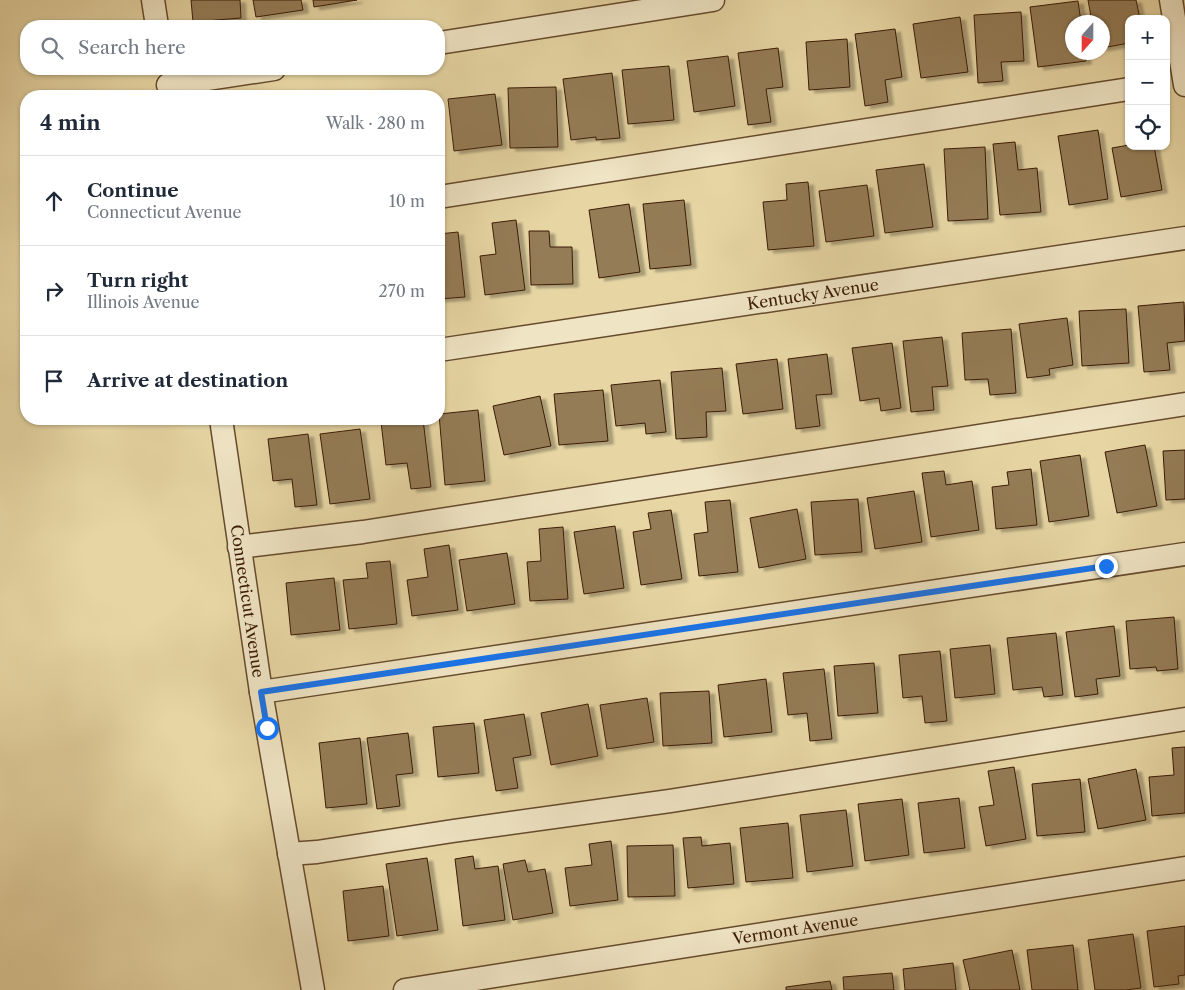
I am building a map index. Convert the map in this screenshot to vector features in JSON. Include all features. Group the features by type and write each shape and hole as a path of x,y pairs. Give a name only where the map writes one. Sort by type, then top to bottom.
{"street":[{"path":"153,0 156,20"},
{"path":"445,42 713,0"},
{"path":"1171,0 1180,82"},
{"path":"167,83 228,75"},
{"path":"445,196 1125,90"},
{"name":"Kentucky Avenue","path":"445,349 1185,238"},
{"path":"240,547 363,532 1185,404"},
{"name":"Connecticut Avenue","path":"222,425 261,692 313,990"},
{"path":"261,692 1185,554"},
{"path":"289,854 317,852 670,801 1185,719"},
{"name":"Vermont Avenue","path":"405,990 1185,868"}],"building":[{"path":"191,0 240,0 241,18 193,20"},
{"path":"253,0 301,0 303,10 256,17"},
{"path":"313,0 357,0 314,7"},
{"path":"1088,0 1136,0 1139,15 1125,15 1125,44 1110,47 1110,15 1091,15"},
{"path":"1078,1 1080,15 1065,15 1065,60 1086,61 1038,67 1030,7"},
{"path":"1021,12 1024,61 1001,62 1003,81 978,83 974,15"},
{"path":"960,17 968,72 921,78 913,24"},
{"path":"895,29 902,77 885,80 888,102 865,106 855,34"},
{"path":"847,39 850,87 809,90 806,42"},
{"path":"778,48 783,87 766,89 771,122 748,125 738,53"},
{"path":"728,56 735,106 694,112 687,61"},
{"path":"669,66 674,120 628,124 622,70"},
{"path":"612,73 620,138 596,140 596,137 571,140 563,79"},
{"path":"556,87 558,147 510,148 508,88"},
{"path":"495,94 502,145 454,151 448,99"},
{"path":"1098,130 1108,199 1069,205 1058,136"},
{"path":"1015,142 1018,170 1037,168 1041,212 1000,215 993,144"},
{"path":"1125,146 1125,150 1155,150 1162,190 1121,197 1112,148"},
{"path":"985,147 988,219 948,221 944,149"},
{"path":"924,164 933,227 885,233 876,170"},
{"path":"808,182 814,246 768,250 763,202 787,200 786,184"},
{"path":"867,185 874,236 826,242 819,191"},
{"path":"684,200 691,265 650,269 643,204"},
{"path":"629,204 640,272 599,278 589,210"},
{"path":"516,220 525,290 485,295 480,256 496,254 492,223"},
{"path":"529,231 549,231 550,247 572,247 573,284 531,285"},
{"path":"458,232 465,297 445,299 445,233"},
{"path":"1184,302 1185,341 1167,343 1170,370 1144,372 1138,306"},
{"path":"1126,309 1129,363 1082,366 1079,311"},
{"path":"1067,318 1073,365 1049,369 1050,375 1027,378 1019,324"},
{"path":"1011,329 1016,393 990,395 988,379 965,380 962,333"},
{"path":"942,337 948,386 932,387 934,410 911,412 903,341"},
{"path":"892,343 901,408 881,411 879,398 860,401 852,348"},
{"path":"827,354 832,394 816,395 820,426 796,429 788,359"},
{"path":"777,359 783,409 743,414 736,364"},
{"path":"722,368 726,411 706,412 707,437 676,439 671,372"},
{"path":"660,380 666,432 646,434 645,423 616,426 611,385"},
{"path":"603,390 608,441 559,445 554,394"},
{"path":"540,396 551,446 504,455 493,406"},
{"path":"478,410 485,481 445,485 440,425 445,425 445,413"},
{"path":"381,425 424,425 431,487 411,489 407,463 386,465"},
{"path":"360,429 370,499 330,504 320,434"},
{"path":"308,434 317,505 295,507 292,479 273,481 268,439"},
{"path":"1145,445 1157,506 1117,513 1105,452"},
{"path":"1185,450 1185,499 1166,500 1163,451"},
{"path":"1080,455 1089,516 1049,522 1040,461"},
{"path":"1031,469 1037,525 996,529 992,487 1009,485 1007,472"},
{"path":"944,471 946,485 972,481 979,530 931,537 922,473"},
{"path":"914,491 922,542 875,549 867,498"},
{"path":"858,499 862,552 815,555 811,502"},
{"path":"730,500 738,572 699,576 694,534 708,532 705,502"},
{"path":"797,509 806,559 759,568 750,518"},
{"path":"671,510 682,579 641,585 633,532 651,529 648,513"},
{"path":"615,526 624,588 584,594 574,532"},
{"path":"563,527 568,599 530,601 527,562 541,561 539,529"},
{"path":"449,545 458,610 412,616 407,580 428,577 424,549"},
{"path":"507,553 515,604 467,611 459,560"},
{"path":"390,561 397,624 349,629 343,580 368,578 366,563"},
{"path":"334,578 340,630 291,635 286,583"},
{"path":"1174,617 1178,669 1157,671 1156,667 1130,669 1126,621"},
{"path":"1114,626 1120,676 1096,679 1098,694 1075,697 1066,632"},
{"path":"1056,633 1063,695 1044,697 1042,687 1013,690 1007,638"},
{"path":"990,645 995,694 955,698 950,649"},
{"path":"940,651 947,721 925,723 922,696 903,698 899,655"},
{"path":"874,663 878,713 838,716 834,666"},
{"path":"824,669 832,739 810,741 807,713 788,715 783,673"},
{"path":"766,679 772,732 724,737 718,685"},
{"path":"709,691 712,743 663,746 660,693"},
{"path":"647,698 654,742 607,749 600,705"},
{"path":"588,704 598,756 551,765 541,713"},
{"path":"524,714 531,755 513,758 518,788 496,791 484,720"},
{"path":"474,723 479,773 438,777 433,727"},
{"path":"408,733 413,773 396,775 400,806 377,809 367,738"},
{"path":"360,738 367,804 326,808 319,743"},
{"path":"1185,747 1185,813 1152,816 1149,777 1174,775 1172,748"},
{"path":"1014,767 1026,839 986,846 979,807 994,805 988,771"},
{"path":"1136,769 1146,820 1098,829 1088,779"},
{"path":"1080,779 1085,832 1037,836 1032,784"},
{"path":"959,798 965,848 924,853 918,803"},
{"path":"902,799 909,855 865,861 858,804"},
{"path":"846,810 853,866 807,872 800,815"},
{"path":"788,823 793,878 746,882 740,828"},
{"path":"701,837 702,846 730,843 734,884 688,888 683,838"},
{"path":"611,841 618,900 570,906 565,868 592,865 589,844"},
{"path":"673,845 675,896 628,897 627,846"},
{"path":"473,856 475,869 498,866 505,920 463,926 455,859"},
{"path":"427,858 438,930 397,936 386,864"},
{"path":"525,860 528,872 545,869 553,913 513,920 503,864"},
{"path":"383,886 389,936 348,941 343,891"},
{"path":"1185,926 1185,975 1178,976 1179,984 1154,987 1147,931"},
{"path":"1133,934 1141,988 1095,990 1088,940"},
{"path":"1073,945 1078,990 1032,990 1027,950"},
{"path":"1012,950 1020,990 970,990 963,960"},
{"path":"953,963 956,990 905,990 903,969"},
{"path":"892,973 894,990 844,990 843,977"},
{"path":"830,981 832,990 786,990 786,987"}],"route":[{"path":"267,728 261,692 1106,566"}]}
